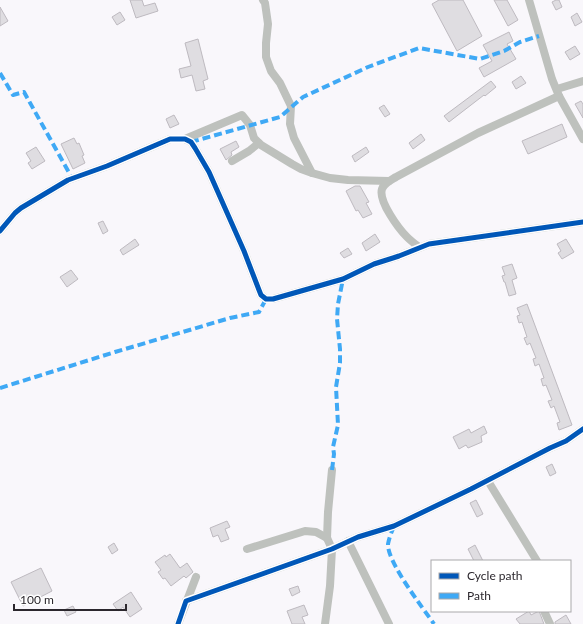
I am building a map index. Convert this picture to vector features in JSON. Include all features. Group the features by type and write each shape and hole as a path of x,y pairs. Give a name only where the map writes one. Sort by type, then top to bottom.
{"street":[{"path":"263,0 265,3 268,24 266,57 291,106 290,124 294,138 312,173"},
{"path":"529,0 550,73 558,92 583,139"},
{"path":"419,247 407,238 399,228 384,203 381,195 382,189 389,181 478,133 558,92 583,81"},
{"path":"0,231 21,208 68,180 108,166 170,139 185,139 242,115 250,125 254,138 301,169 330,178 389,181"},
{"path":"185,139 191,142 209,172 244,251 261,296 266,299 273,299 342,279 374,264 399,256 419,247 441,242 583,222"},
{"path":"232,161 249,151 259,142"},
{"path":"186,601 332,549 348,541 394,526 488,481 524,461 566,441 583,429"},
{"path":"325,624 330,586 332,549 327,538 332,470"},
{"path":"488,481 536,560"},
{"path":"247,549 305,531 316,532 327,538"},
{"path":"348,541 389,624"},
{"path":"178,624 196,577"},
{"path":"544,612 550,624"}],"building":[{"path":"130,0 142,0 144,6 155,3 158,11 136,18"},
{"path":"439,0 463,0 482,36 457,51 432,4"},
{"path":"494,0 507,0 518,20 508,26"},
{"path":"559,0 562,7 556,10 552,2"},
{"path":"0,7 8,21 0,26"},
{"path":"120,12 125,20 117,25 112,17"},
{"path":"577,13 582,22 575,26 571,17"},
{"path":"509,32 513,41 507,44 516,59 484,77 479,68 492,61 483,45"},
{"path":"198,39 208,79 203,81 205,89 196,91 192,75 181,78 179,69 191,66 185,43"},
{"path":"575,46 580,54 570,60 565,52"},
{"path":"521,76 526,83 516,89 512,82"},
{"path":"491,81 496,87 449,122 444,116"},
{"path":"581,101 583,104 583,118 575,104"},
{"path":"384,105 390,114 385,117 379,108"},
{"path":"174,115 179,124 170,128 166,119"},
{"path":"562,124 567,137 528,154 522,141"},
{"path":"421,134 425,140 413,149 409,143"},
{"path":"74,138 77,144 79,143 84,155 82,156 85,163 73,169 61,144"},
{"path":"236,141 239,147 231,152 232,155 226,160 220,149"},
{"path":"36,147 45,161 32,169 28,163 31,161 26,153"},
{"path":"366,147 369,152 355,162 352,156"},
{"path":"355,186 360,186 369,202 366,203 372,214 363,218 358,210 356,211 346,191"},
{"path":"103,221 108,231 103,234 98,223"},
{"path":"375,234 380,242 366,251 362,243"},
{"path":"135,239 139,245 123,255 120,250"},
{"path":"566,239 574,252 562,259 558,253 561,251 557,244"},
{"path":"348,248 352,254 344,258 340,253"},
{"path":"512,264 517,278 512,280 516,294 509,296 502,276 505,275 502,267"},
{"path":"71,270 78,279 67,287 60,277"},
{"path":"527,304 572,425 559,430 557,423 560,422 554,406 551,408 548,401 552,400 546,385 543,386 541,379 544,378 539,364 535,366 533,359 536,358 530,343 527,345 524,338 527,337 522,322 519,323 517,316 520,315 517,308"},
{"path":"484,426 487,433 481,436 482,442 468,448 466,445 459,449 453,437 469,429 471,433"},
{"path":"552,464 556,473 550,476 546,467"},
{"path":"476,500 483,514 477,517 470,503"},
{"path":"227,521 230,527 225,529 229,539 221,542 218,535 213,537 210,528"},
{"path":"114,543 118,550 112,554 108,547"},
{"path":"475,545 482,560 474,560 468,549"},
{"path":"170,554 180,568 187,563 193,572 186,578 184,576 171,586 158,572 161,570 155,562 165,555 166,557"},
{"path":"41,568 52,591 23,606 11,582"},
{"path":"298,586 300,592 292,596 289,589"},
{"path":"131,592 142,609 130,617 123,607 118,611 113,604"},
{"path":"304,605 308,615 302,617 305,624 292,624 287,611"},
{"path":"73,606 76,612 67,616 64,610"},
{"path":"527,612 530,612 531,615 539,612 544,624 520,624 516,619"},
{"path":"566,615 571,624 555,624 555,622"}],"marked path":[{"path":"191,142 280,117 303,97 368,67 419,48 480,59 504,51 520,42 539,36"},
{"path":"0,73 13,95 24,92 72,178"},
{"path":"332,470 334,454 333,447 338,425 336,387 340,363 340,349 337,319 338,304 343,279"},
{"path":"0,388 230,318 259,312 266,299"},
{"path":"394,526 388,544 393,562 406,585 434,624"}],"cycle path":[{"path":"0,231 21,208 68,180 107,166 170,139 185,139 191,142 195,148 209,172 244,251 261,295 266,299 273,299 343,279 374,264 429,244 583,222"},
{"path":"178,624 186,601 332,549 358,537 394,526 566,441 583,429"}]}
